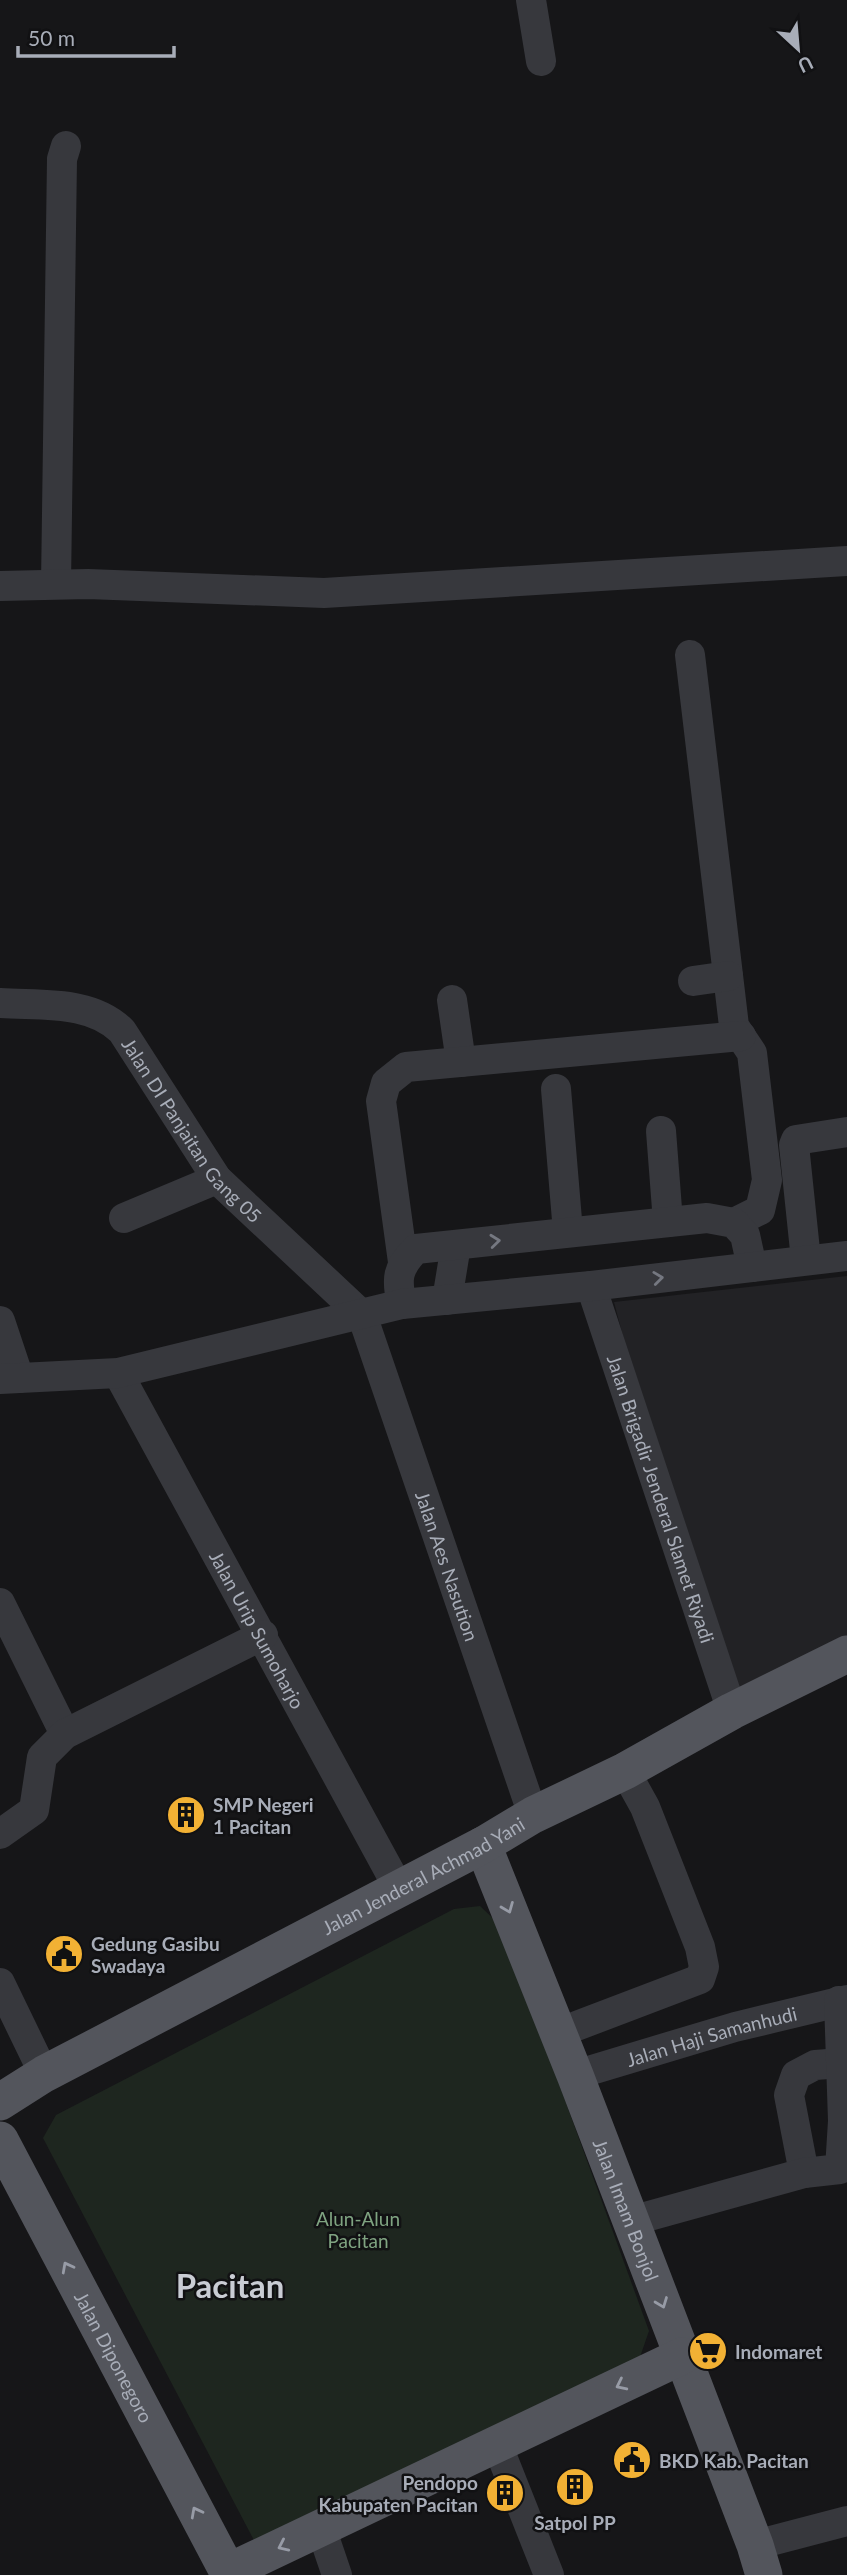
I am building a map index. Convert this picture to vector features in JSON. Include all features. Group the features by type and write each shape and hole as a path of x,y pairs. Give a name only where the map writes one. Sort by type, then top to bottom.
{"main road":[{"name":"Jalan Jenderal Achmad Yani","path":"0,2102 44,2074 482,1845 533,1815 625,1771 732,1711 847,1654"},
{"name":"Jalan Imam Bonjol","path":"482,1845 575,2075 760,2560"},
{"name":"Jalan Diponegoro","path":"0,2140 227,2574"},
{"path":"227,2574 682,2356"}],"street":[{"path":"531,0 541,61"},
{"path":"56,584 62,159 66,146"},
{"path":"0,586 56,584 324,593 847,561"},
{"path":"690,655 734,1026 752,1053 767,1180 760,1210 734,1223"},
{"path":"693,981 728,976"},
{"path":"452,1000 461,1062"},
{"name":"Jalan DI Panjaitan Gang 05","path":"0,1003 84,1008 108,1017 122,1031 217,1180 362,1315"},
{"path":"403,1262 381,1101 386,1083 406,1067 741,1036"},
{"path":"556,1089 568,1232"},
{"path":"661,1131 668,1222"},
{"path":"806,1260 795,1142 804,1137 847,1132"},
{"path":"124,1218 217,1180"},
{"path":"402,1304 396,1278 403,1262 415,1249 568,1232 707,1218 734,1223 745,1235 752,1267"},
{"path":"447,1300 456,1245"},
{"path":"0,1321 10,1379 118,1373 402,1304 591,1286 847,1256"},
{"name":"Jalan Brigadir Jenderal Slamet Riyadi","path":"591,1286 732,1711"},
{"name":"Jalan Aes Nasution","path":"362,1315 533,1815"},
{"name":"Jalan Urip Sumoharjo","path":"118,1373 398,1887"},
{"path":"0,1603 65,1734"},
{"path":"0,1835 34,1810 42,1757 65,1734 263,1635"},
{"path":"558,2033 700,1979 704,1966 700,1947 645,1807 625,1771"},
{"path":"0,1983 44,2074"},
{"path":"631,2221 804,2173 844,2171 843,2001"},
{"name":"Jalan Haji Samanhudi","path":"575,2075 735,2027 843,2001"},
{"path":"804,2173 789,2095 796,2075 815,2065 842,2063"},
{"path":"497,2444 549,2575"},
{"path":"760,2560 847,2521"},
{"path":"321,2528 337,2575"}],"shaded area":[{"path":"847,1276 847,1647 742,1702 640,1401 614,1302"}],"green space":[{"name":"Alun-Alun Pacitan","path":"480,1906 502,1927 649,2331 633,2377 257,2546 43,2138 56,2115 454,1909"}],"place":[{"name":"SMP Negeri 1 Pacitan","path":"186,1815"},
{"name":"Gedung Gasibu Swadaya","path":"64,1954"},
{"name":"Indomaret","path":"708,2351"},
{"name":"BKD Kab. Pacitan","path":"632,2460"},
{"name":"Satpol PP","path":"575,2487"},
{"name":"Pendopo Kabupaten Pacitan","path":"505,2493"}],"district":[{"name":"Pacitan","path":"230,2285"}]}
